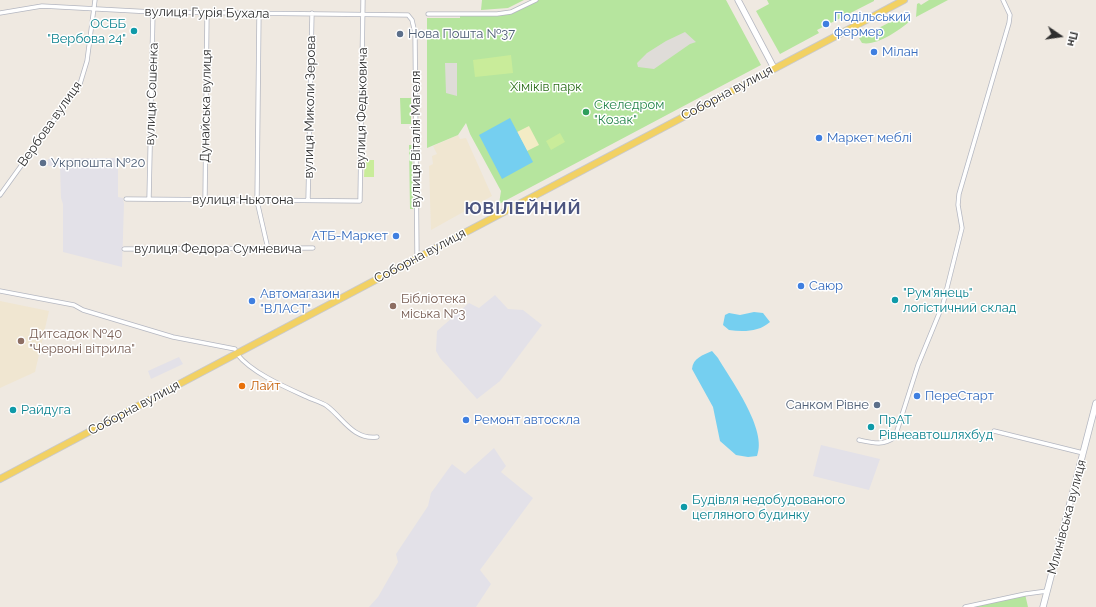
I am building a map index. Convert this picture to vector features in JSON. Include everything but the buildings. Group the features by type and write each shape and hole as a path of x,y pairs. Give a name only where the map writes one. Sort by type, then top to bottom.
{"main road":[{"path":"738,0 774,68"},
{"name":"Соборна вулиця","path":"0,479 236,351 417,258 904,0"},
{"name":"Млинівська вулиця","path":"1043,607 1096,403"}],"street":[{"name":"Вербова вулиця","path":"0,195 80,84 87,61 95,0"},
{"path":"363,0 363,14"},
{"path":"428,14 497,14 511,12 536,0"},
{"path":"859,440 880,444 895,437 918,364 943,304 962,228 958,205 959,194 1009,22 1010,15 1003,0"},
{"name":"вулиця Гурія Бухала","path":"0,13 42,6 153,12 403,14 408,15 412,20"},
{"name":"вулиця Сошенка","path":"149,199 153,12"},
{"name":"Дунайська вулиця","path":"204,200 207,12"},
{"path":"259,13 257,201 268,249"},
{"name":"вулиця Миколи Зерова","path":"308,200 312,13"},
{"name":"вулиця Федьковича","path":"360,201 363,14"},
{"name":"вулиця Віталія Магеля","path":"412,20 415,33 417,258"},
{"name":"вулиця Ньютона","path":"126,199 360,201"},
{"name":"вулиця Федора Сумневича","path":"124,249 313,248"},
{"path":"0,291 74,304 83,310 173,337 236,351 244,362 287,387 327,406 350,429 364,436 377,437"},
{"path":"994,431 1083,453"},
{"path":"965,607 1025,594 1047,592"}],"shaded area":[{"path":"685,32 696,42 690,44 654,69 638,67 637,63 647,53 666,41"},
{"path":"445,63 457,63 457,96 446,93"},
{"path":"458,135 460,139 466,138 492,196 431,230 429,166 433,164 432,156 437,154 433,146"},
{"path":"114,158 118,160 118,197 123,198 124,204 122,267 63,252 63,204 61,198 60,166 48,166 48,159"},
{"path":"495,295 508,309 523,310 542,325 500,381 477,399 440,358 436,351 437,331 469,303 479,308"},
{"name":"Дитсадок №40 \"Червоні вітрила\"","path":"0,301 49,311 35,372 0,388"},
{"path":"179,357 183,364 151,379 148,371"},
{"path":"821,445 880,459 869,490 813,476"},
{"path":"494,448 506,466 501,472 533,498 480,570 491,584 476,607 369,607 378,597 398,562 396,554 428,506 431,493 452,464 465,474"}],"green space":[{"path":"482,0 524,0 508,8 481,10"},
{"name":"Хіміків парк","path":"536,0 726,0 761,65 499,204 501,191 470,134 466,123 458,135 427,148 427,18 460,18 460,14 497,14 511,12"},
{"path":"767,0 874,1 817,30 819,33 780,54 756,11 769,4"},
{"path":"929,0 948,0 916,17 917,4 919,3 921,5"},
{"path":"904,15 909,22 887,37 868,43 862,43 859,38"},
{"path":"511,55 513,73 475,77 473,60"},
{"path":"400,98 411,98 411,124 401,124"},
{"path":"560,133 565,142 551,150 546,141"},
{"path":"409,145 412,145 413,209 410,209"},
{"path":"365,160 374,160 374,177 364,177"},
{"path":"1025,594 1028,607 965,607"}],"sand":[{"path":"529,126 539,145 527,151 517,132"}],"water":[{"path":"510,118 533,162 502,179 479,135"},
{"path":"754,312 763,313 770,322 761,328 745,331 729,330 723,325 725,315 729,313 740,315"},
{"path":"712,351 739,392 753,419 759,445 757,456 748,457 736,455 720,441 713,407 692,369 696,360"}],"place":[{"name":"Подільський фермер","path":"826,24"},
{"name":"ОСББ \"Вербова 24\"","path":"134,31"},
{"name":"Нова Пошта №37","path":"400,34"},
{"name":"Мілан","path":"874,52"},
{"name":"Скеледром \"Козак\"","path":"586,112"},
{"name":"Маркет меблі","path":"819,138"},
{"name":"Укрпошта №20","path":"43,163"},
{"name":"АТБ-Маркет","path":"396,236"},
{"name":"Саюр","path":"801,286"},
{"name":"\"Рум'янець\" логістичний склад","path":"895,300"},
{"name":"Автомагазин \"ВЛАСТ\"","path":"252,301"},
{"name":"Бібліотека міська №3","path":"393,306"},
{"name":"Дитсадок №40 \"Червоні вітрила\"","path":"21,341"},
{"name":"Лайт","path":"242,386"},
{"name":"ПереСтарт","path":"917,396"},
{"name":"Санком Рівне","path":"877,405"},
{"name":"Райдуга","path":"13,410"},
{"name":"Ремонт автоскла","path":"466,420"},
{"name":"ПрАТ Рівнеавтошляхбуд","path":"871,427"},
{"name":"Будівля недобудованого цегляного будинку","path":"684,507"}],"district":[{"name":"ЮВІЛЕЙНИЙ","path":"523,209"}]}
